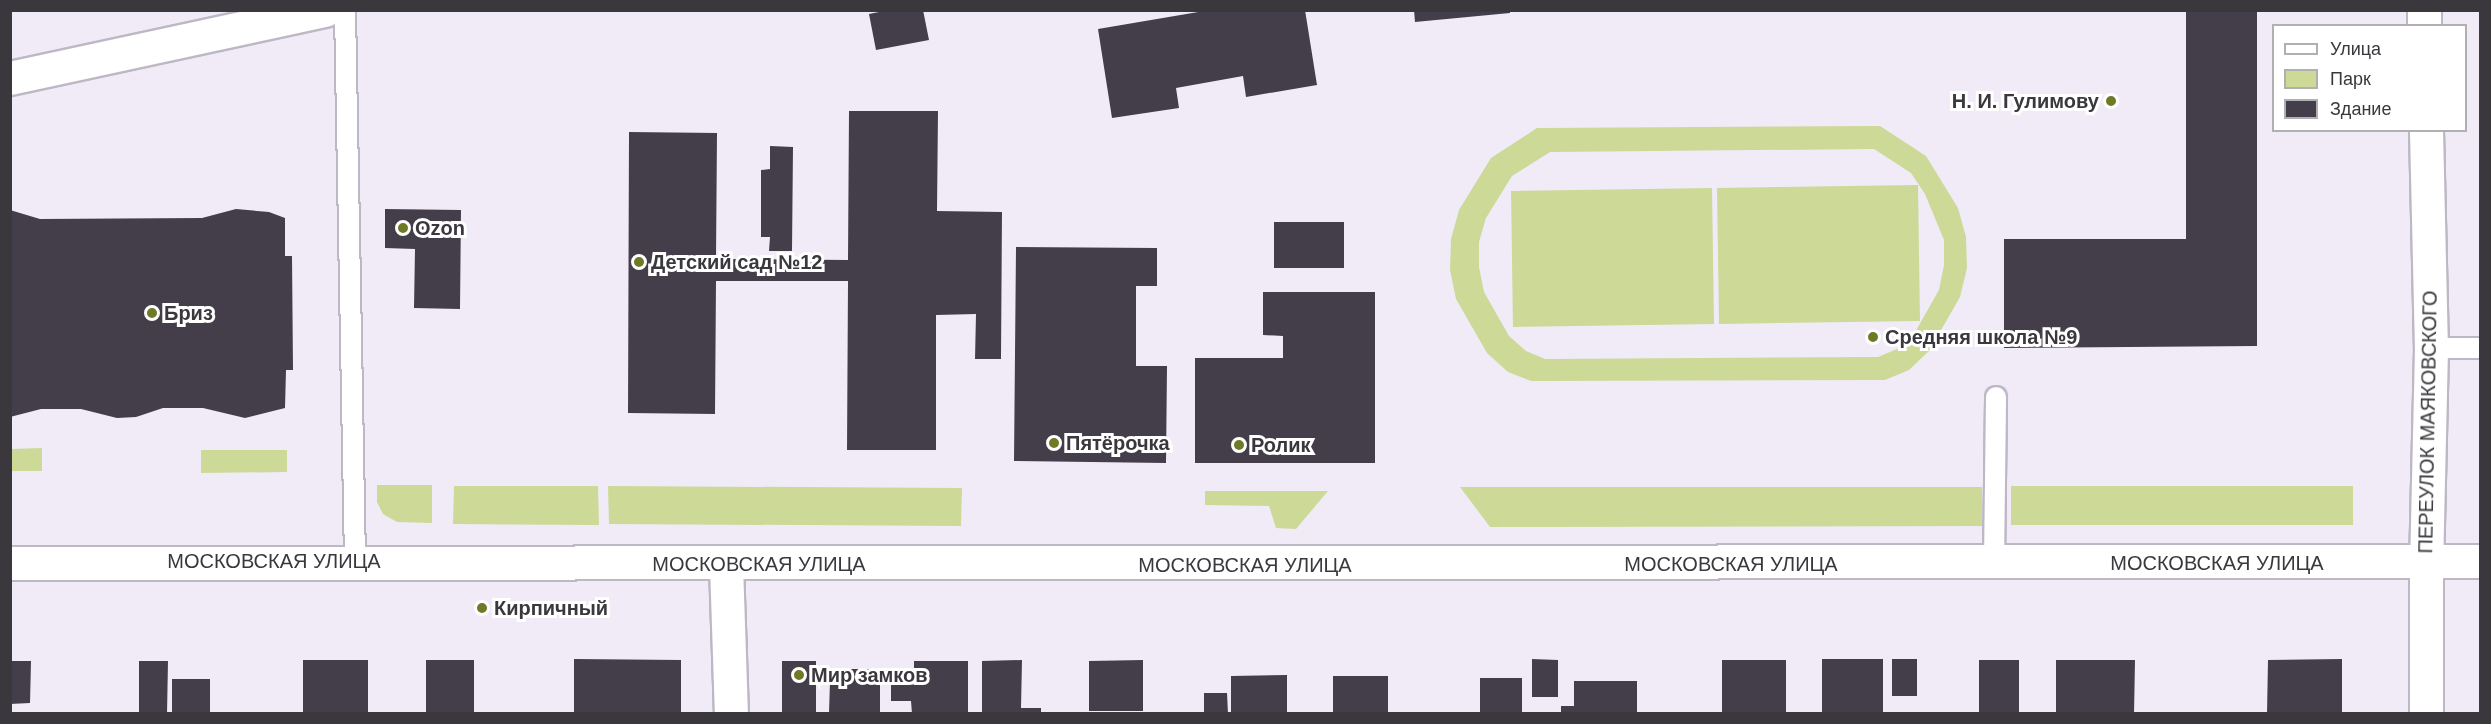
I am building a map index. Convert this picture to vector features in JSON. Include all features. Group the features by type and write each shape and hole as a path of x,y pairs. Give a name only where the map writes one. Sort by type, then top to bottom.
{"main road":[{"path":"10,78 325,10"},
{"name":"ПЕРЕУЛОК МАЯКОВСКОГО","path":"2426,132 2431,348 2426,561 2426,714"},
{"name":"МОСКОВСКАЯ УЛИЦА","path":"10,563 355,561 726,565 1994,564 2481,561"},
{"path":"726,565 731,714"}],"lane":[{"path":"345,10 355,561"},
{"path":"2431,348 2481,348"},
{"path":"1994,564 1996,397"}],"green space":[{"path":"1880,126 1926,156 1958,208 1966,237 1967,268 1960,297 1929,351 1909,370 1885,380 1531,381 1508,372 1487,353 1456,299 1450,270 1451,239 1459,210 1491,158 1537,128","holes":["1874,149 1911,173 1925,194 1944,240 1944,265 1939,290 1914,334 1897,349 1878,357 1545,359 1526,351 1509,336 1484,292 1479,267 1479,242 1486,218 1512,176 1550,152"]},
{"path":"1918,185 1920,321 1719,324 1717,188"},
{"path":"1712,188 1714,324 1513,327 1511,191"},
{"path":"42,448 42,471 11,471 11,449"},
{"path":"201,450 287,450 287,472 201,473"},
{"path":"377,485 432,485 432,523 397,522 383,514 377,502"},
{"path":"454,486 598,486 599,525 453,524"},
{"path":"608,486 962,488 961,526 609,524"},
{"path":"2011,486 2353,486 2353,525 2011,525"},
{"path":"1460,487 1982,487 1982,526 1490,527"},
{"path":"1205,491 1328,491 1296,529 1276,528 1269,506 1205,505"}],"building":[{"path":"889,10 923,10 929,40 876,50 869,14"},
{"path":"1210,10 1305,10 1317,85 1246,97 1243,76 1176,88 1179,108 1112,118 1098,29"},
{"path":"1414,10 1510,10 1510,13 1415,22"},
{"path":"2186,10 2257,10 2257,346 2004,348 2004,239 2186,239"},
{"path":"849,111 938,111 937,211 1002,212 1001,359 975,359 976,314 936,315 936,450 847,450 848,281 716,281 715,414 628,413 629,132 717,133 716,259 848,260"},
{"path":"770,146 793,147 792,251 769,251 770,237 761,237 761,170 770,169"},
{"name":"Бриз","path":"236,209 269,212 285,218 285,256 292,256 293,370 286,370 285,408 245,418 203,408 163,408 136,417 117,418 81,409 41,409 10,417 10,210 40,219 202,218"},
{"path":"385,209 461,210 460,309 414,308 415,249 385,248"},
{"path":"1274,222 1344,222 1344,268 1274,268"},
{"path":"1016,247 1157,248 1157,286 1136,286 1136,366 1167,366 1166,463 1014,461"},
{"path":"1263,292 1375,292 1375,463 1195,463 1195,358 1283,358 1283,336 1263,335"},
{"path":"574,659 681,660 681,714 574,714"},
{"path":"1532,659 1558,660 1558,697 1532,697"},
{"path":"1822,659 1883,659 1883,712 1822,712"},
{"path":"1892,659 1917,659 1917,696 1892,696"},
{"path":"2342,659 2342,714 2267,714 2268,660"},
{"path":"303,660 368,660 368,714 303,714"},
{"path":"426,660 474,660 474,714 426,714"},
{"path":"1022,660 1021,708 1041,708 1041,714 982,714 982,661"},
{"path":"1143,660 1143,711 1089,711 1089,661"},
{"path":"1722,660 1786,660 1786,714 1722,714"},
{"path":"1979,660 2019,660 2019,714 1979,714"},
{"path":"2056,660 2135,660 2134,714 2056,714"},
{"path":"10,661 31,661 30,703 10,704"},
{"path":"139,661 168,661 167,714 139,714"},
{"name":"Мир замков","path":"782,661 816,661 816,714 782,714"},
{"path":"914,661 968,661 968,714 912,714 911,701 891,701 891,671 914,671"},
{"path":"834,669 880,669 880,714 829,713 830,681 834,681"},
{"path":"1287,675 1287,714 1231,714 1231,676"},
{"path":"1333,676 1388,676 1388,714 1333,714"},
{"path":"1480,678 1522,678 1522,714 1480,714"},
{"path":"172,679 210,679 210,714 172,714"},
{"path":"1574,681 1637,681 1637,714 1561,714 1561,706 1574,706"},
{"path":"1204,693 1227,693 1228,714 1204,714"}],"place":[{"name":"Н. И. Гулимову","path":"2111,101"},
{"name":"Ozon","path":"403,228"},
{"name":"Детский сад №12","path":"639,262"},
{"name":"Бриз","path":"152,313"},
{"name":"Средняя школа №9","path":"1873,337"},
{"name":"Пятёрочка","path":"1054,443"},
{"name":"Ролик","path":"1239,445"},
{"name":"Кирпичный","path":"482,608"},
{"name":"Мир замков","path":"799,675"}]}
